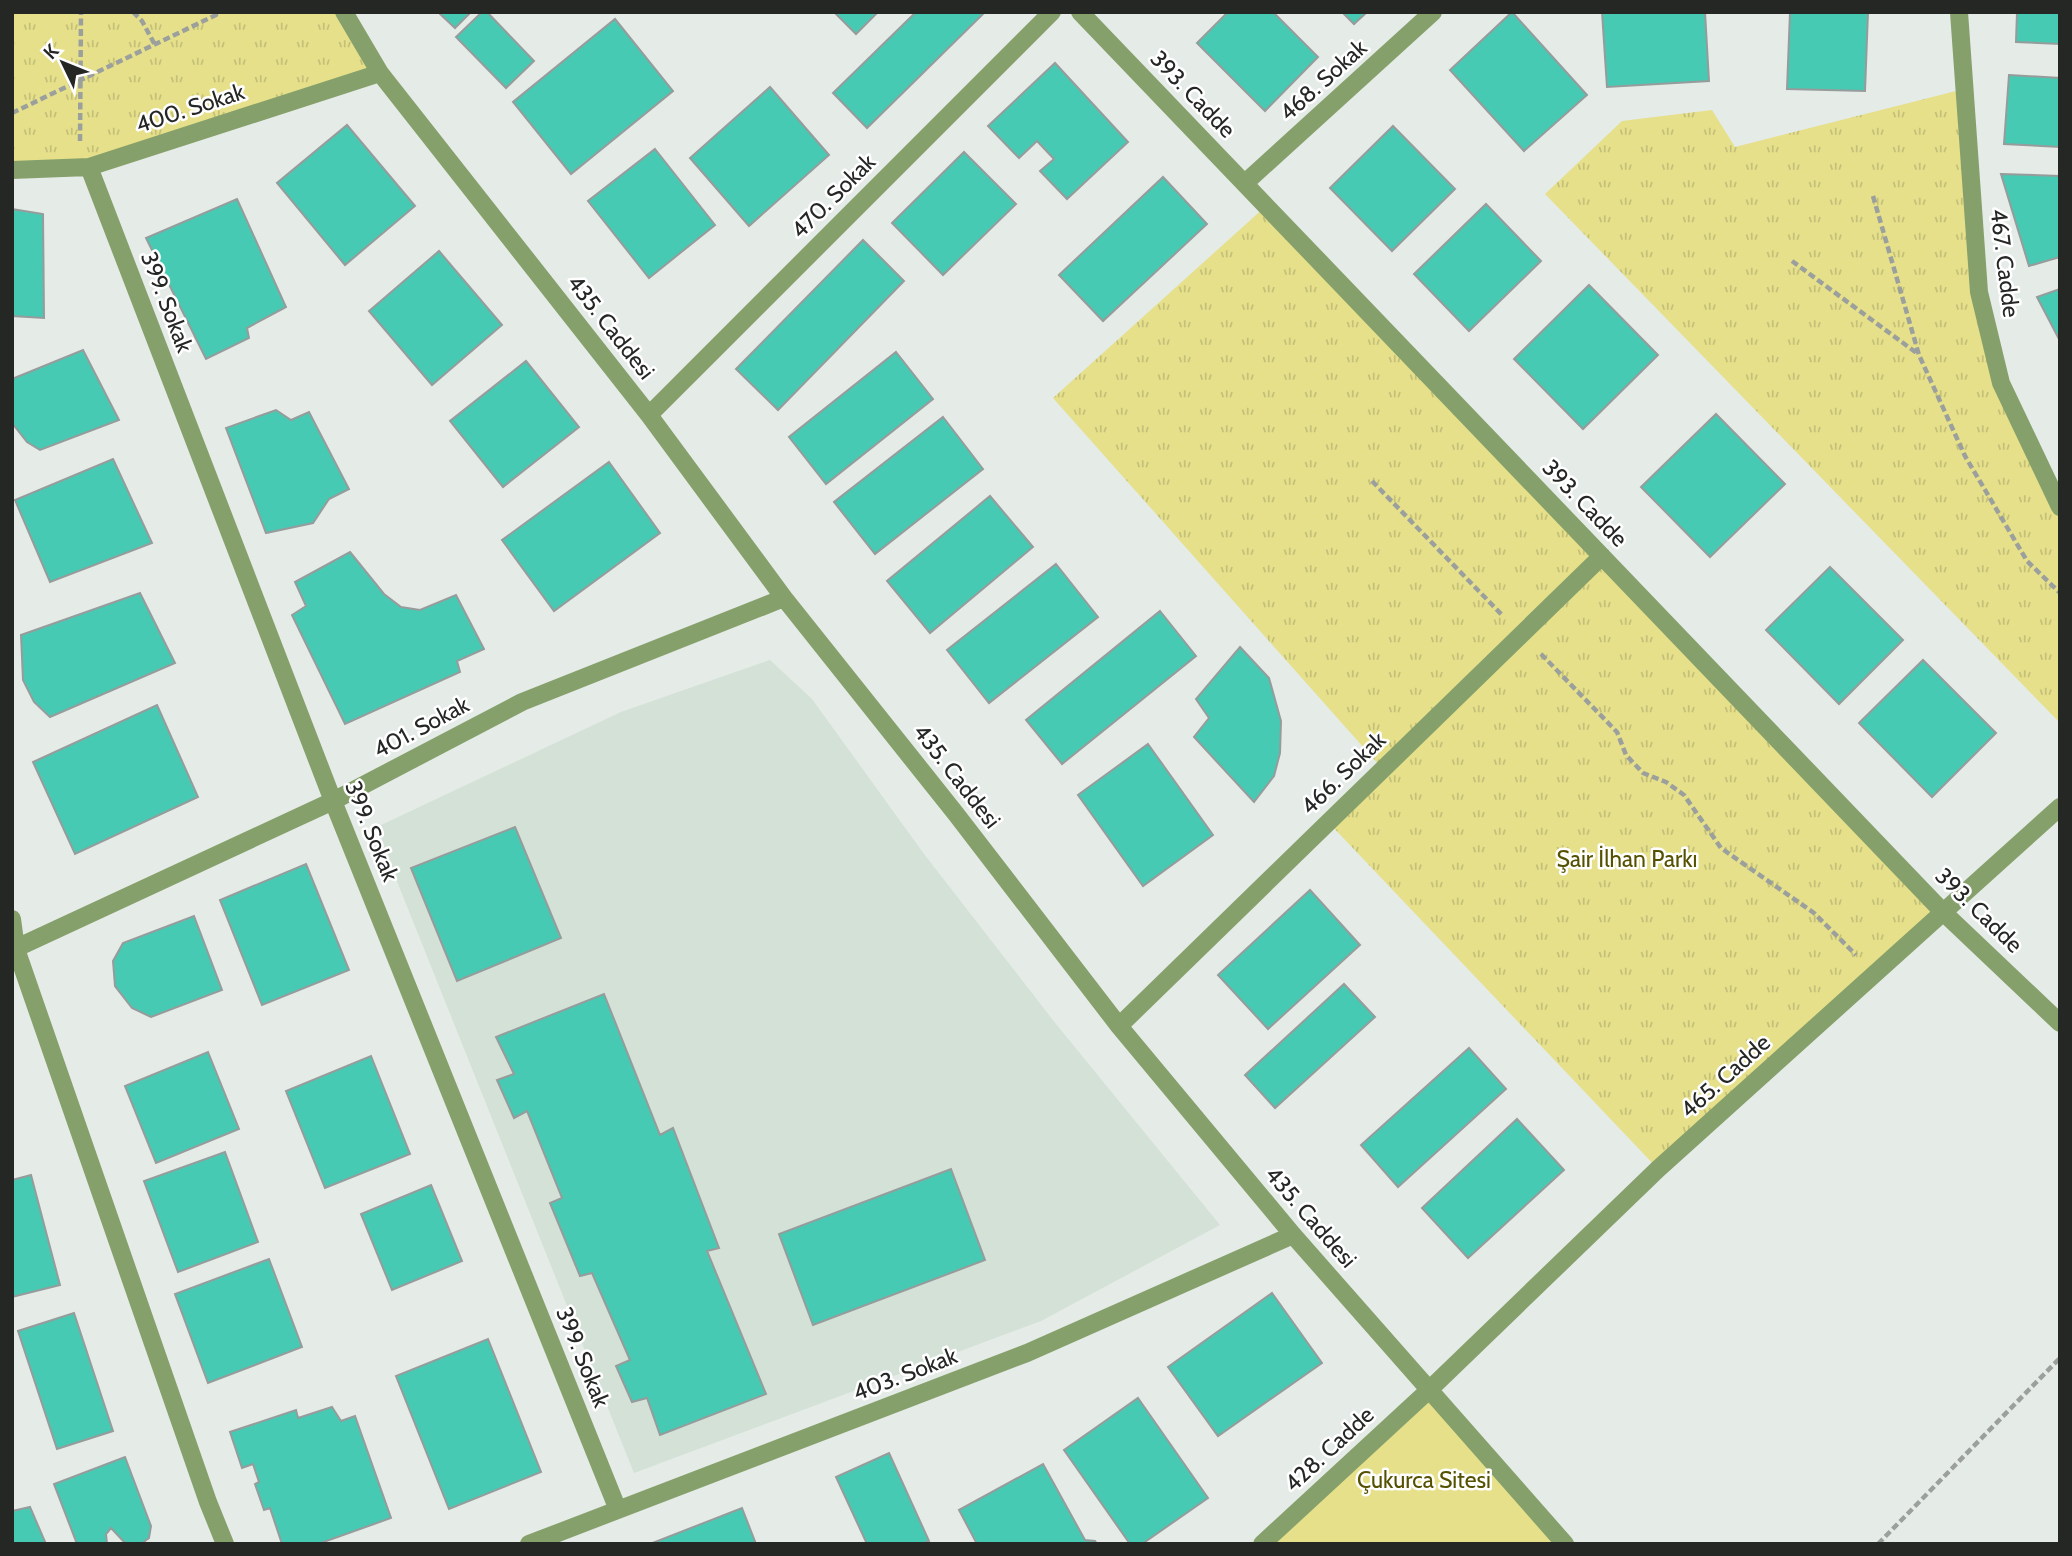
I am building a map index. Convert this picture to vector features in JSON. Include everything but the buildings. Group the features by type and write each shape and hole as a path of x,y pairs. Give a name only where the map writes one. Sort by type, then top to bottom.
{"street":[{"name":"435. Caddesi","path":"344,12 380,73 649,415 784,598 956,814 1119,1026 1293,1235 1565,1544"},
{"name":"470. Sokak","path":"649,415 1052,12"},
{"name":"393. Cadde","path":"1080,12 1944,912 2060,1023"},
{"name":"468. Sokak","path":"1245,183 1433,12"},
{"name":"467. Cadde","path":"1959,12 1979,292 2001,383 2060,507"},
{"name":"400. Sokak","path":"12,170 84,167 380,73"},
{"name":"399. Sokak","path":"84,167 333,801 618,1510"},
{"name":"466. Sokak","path":"1119,1026 1602,556"},
{"name":"401. Sokak","path":"14,949 333,801 522,702 784,598"},
{"name":"465. Cadde","path":"1429,1390 1658,1169 2060,807"},
{"path":"12,919 14,949 225,1544"},
{"name":"403. Sokak","path":"529,1544 1027,1353 1293,1235"},
{"name":"428. Cadde","path":"1262,1544 1429,1390"}],"path":[{"path":"81,12 80,80 84,167"},
{"path":"133,12 142,21 155,45"},
{"path":"12,113 216,15 214,12"},
{"path":"1873,196 1919,355 1971,468 2027,561 2060,593"},
{"path":"1792,261 1919,355"},
{"path":"1371,481 1617,733 1626,755 1643,773 1666,782 1684,795 1721,848 1814,914 1875,974"},
{"path":"1878,1544 2060,1358"}],"shaded area":[{"path":"770,660 812,699 924,854 1056,1024 1220,1225 1041,1321 634,1473 384,849 379,826 621,712"}],"green space":[{"path":"12,12 344,12 380,73 89,167 12,170"},
{"path":"1964,89 1979,292 2001,383 2060,507 2060,723 1545,194 1622,121 1712,110 1735,147"},
{"name":"Şair İlhan Parkı","path":"1266,206 1943,912 1658,1169 1328,822 1380,766 1053,398"},
{"name":"Çukurca Sitesi","path":"1429,1390 1565,1544 1262,1544"}]}
